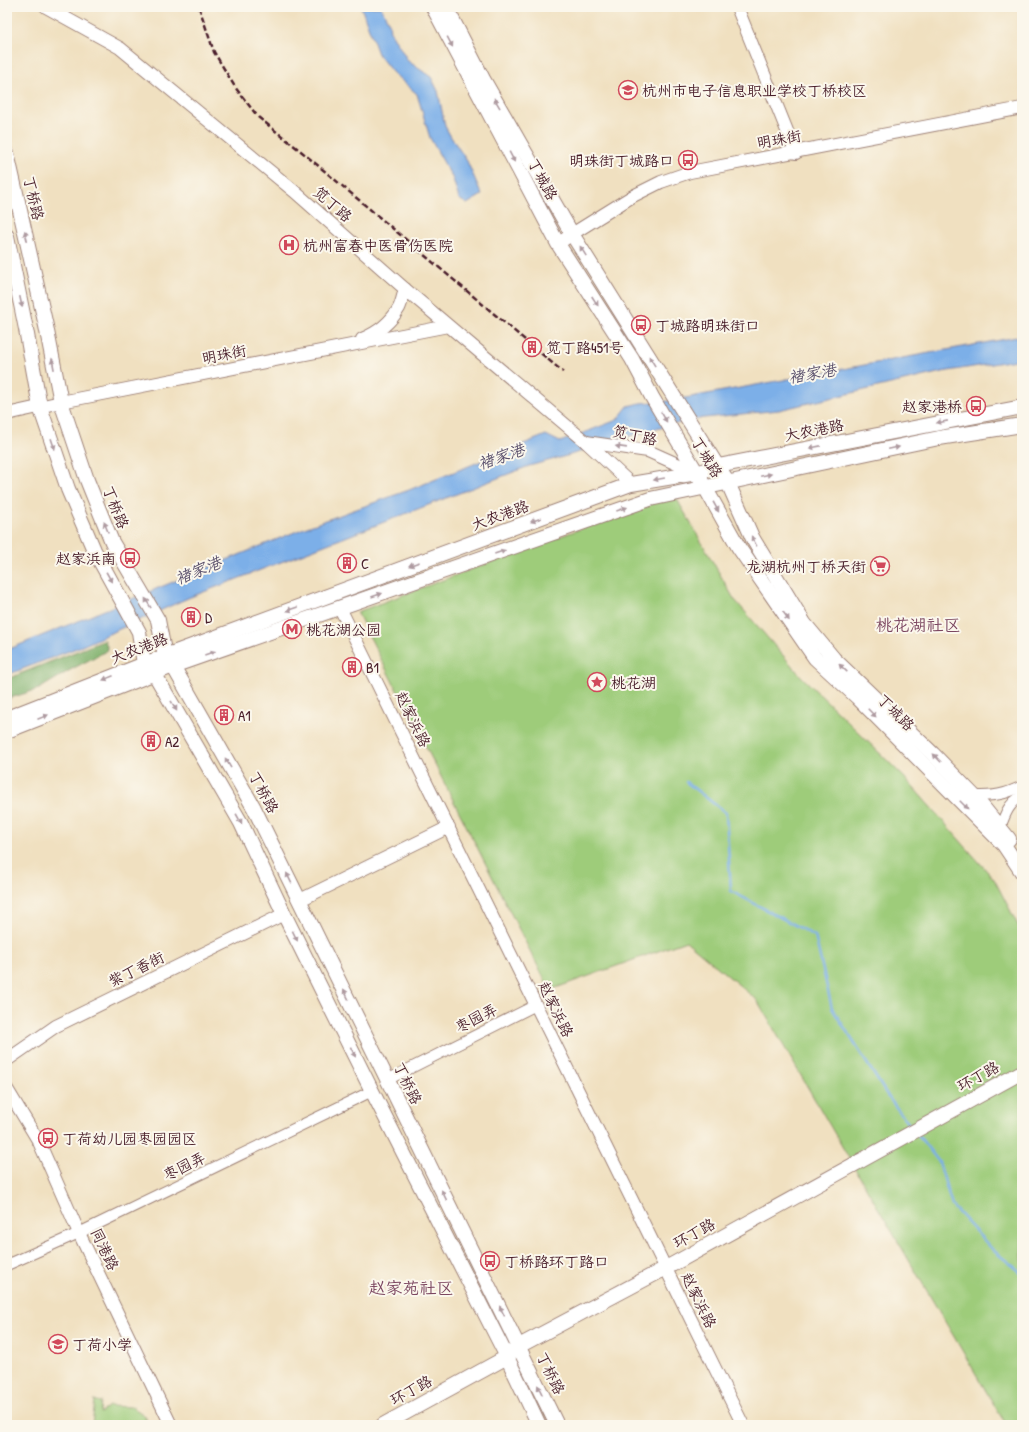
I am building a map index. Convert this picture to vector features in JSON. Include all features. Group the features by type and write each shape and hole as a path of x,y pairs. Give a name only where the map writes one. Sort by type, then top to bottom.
{"main road":[{"name":"丁城路","path":"433,7 558,244 632,359 652,397 706,487 739,548 815,658 857,697 1004,845 1022,872"},
{"name":"丁城路","path":"446,7 483,79 572,234 718,466 728,483 753,540 804,623 834,659 933,754 974,796 1022,856"},
{"name":"丁桥路","path":"7,153 46,326 61,402 87,480 112,542 158,620 169,661 254,808 557,1425"},
{"path":"7,236 26,328 40,407 71,496 94,550 139,632 149,668 241,823 372,1092 507,1357 538,1425"},
{"name":"大农港路","path":"7,718 169,661 631,484 697,473 718,466 1022,406"},
{"name":"大农港路","path":"169,661 340,608 650,499 939,438 1022,425"},
{"name":"大农港路","path":"7,731 149,668"},
{"name":"环丁路","path":"384,1425 507,1357 519,1346 666,1268 1022,1072"}],"street":[{"name":"笕丁路","path":"46,7 120,48 294,191 448,326 566,424 631,484"},
{"path":"737,7 796,152"},
{"name":"明珠街","path":"558,244 633,196 660,182 690,172 1022,108"},
{"path":"345,346 369,337 386,325 399,307 405,289"},
{"name":"明珠街","path":"7,414 61,402 448,326"},
{"name":"笕丁路","path":"586,442 648,451 697,473"},
{"name":"赵家浜路","path":"340,608 743,1425"},
{"path":"974,796 994,796 1009,793 1022,786"},
{"path":"1000,828 1005,813 1009,807 1022,796"},
{"path":"300,900 448,828"},
{"name":"紫丁香街","path":"7,1060 56,1026 284,914"},
{"name":"枣园弄","path":"387,1080 536,1005"},
{"name":"同港路","path":"7,1089 39,1142 79,1233 171,1425"},
{"name":"枣园弄","path":"7,1265 79,1233 372,1092"}],"green space":[{"name":"桃花湖公园","path":"674,494 734,599 800,675 904,777 994,879 1022,933 1022,1425 1006,1425 757,1000 686,941 550,990 357,612"},
{"path":"105,640 108,650 39,689 7,699 7,679"},
{"path":"95,1400 101,1401 100,1413 109,1406 132,1407 143,1414 149,1425 92,1425"}],"water":[{"path":"361,7 381,7 389,23 390,31 408,61 431,77 438,91 445,126 467,161 482,195 467,204 459,199 453,179 430,138 417,94 392,72 378,54"},
{"name":"褚家港","path":"1022,336 1022,359 942,372 779,410 695,419 637,434 529,466 188,598 82,646 7,675 7,650 307,527 409,490 546,435 560,442 617,420 628,406 640,403 669,401"}],"waterway":[{"path":"686,782 726,813 731,891 815,936 832,1008 889,1098 912,1128"},
{"path":"918,1135 939,1162 952,1206 994,1251 1022,1273"}],"railway":[{"path":"199,7 214,52 235,87 258,117 302,152 563,372"}],"place":[{"name":"杭州市电子信息职业学校丁桥校区","path":"628,90"},
{"name":"明珠街丁城路口","path":"688,160"},
{"name":"杭州富春中医骨伤医院","path":"289,245"},
{"name":"丁城路明珠街口","path":"641,325"},
{"name":"笕丁路451号","path":"532,347"},
{"name":"赵家港桥","path":"976,406"},
{"name":"赵家浜南","path":"130,558"},
{"name":"C","path":"347,563"},
{"name":"龙湖杭州丁桥天街","path":"880,566"},
{"name":"D","path":"191,617"},
{"name":"桃花湖公园","path":"292,629"},
{"name":"B1","path":"352,667"},
{"name":"桃花湖","path":"597,682"},
{"name":"A1","path":"224,715"},
{"name":"A2","path":"151,741"},
{"name":"丁荷幼儿园枣园园区","path":"48,1138"},
{"name":"丁桥路环丁路口","path":"490,1261"},
{"name":"丁荷小学","path":"58,1344"}],"district":[{"name":"桃花湖社区","path":"918,624"},
{"name":"赵家苑社区","path":"411,1287"}]}
